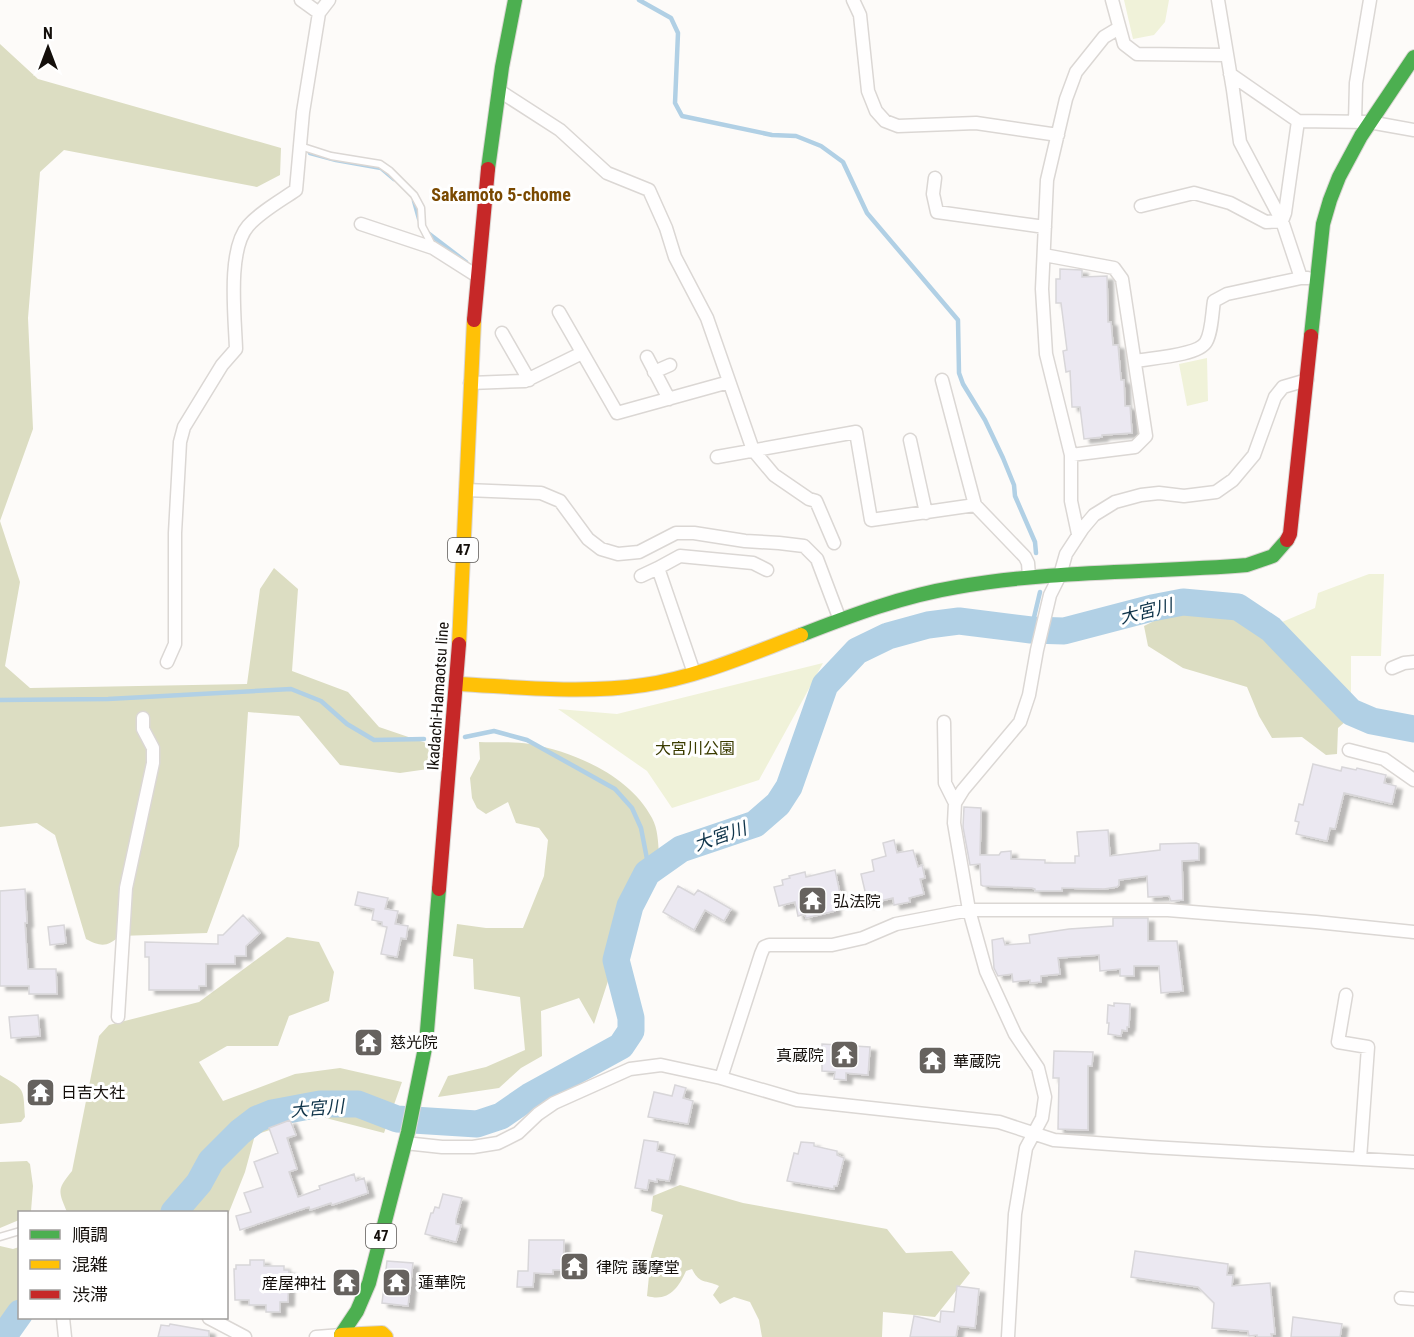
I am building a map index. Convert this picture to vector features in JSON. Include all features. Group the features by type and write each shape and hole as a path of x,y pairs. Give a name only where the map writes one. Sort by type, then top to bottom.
{"main road":[{"name":"Ikadachi-Hamaotsu line","path":"341,1335 357,1311 369,1283 407,1138 426,1043 457,684 477,276 498,90 516,0"},
{"path":"457,684 561,690 615,689 672,679 727,663 886,603 932,591 1029,576 1247,565 1267,561 1281,551 1290,534 1323,224 1330,195 1362,122 1414,57"},
{"path":"341,1335 382,1333 386,1337"}],"street":[{"path":"301,0 320,13"},
{"path":"167,662 175,644 175,532 180,442 184,427 222,365 236,349 235,268 238,245 246,228 254,220 296,190 303,112 320,13 329,0"},
{"path":"853,0 860,15 868,91 876,111 885,121 898,126 976,123 1058,135"},
{"path":"1112,0 1124,44 1137,54 1226,55"},
{"path":"1218,0 1240,142 1282,221 1301,278"},
{"path":"1362,122 1356,83 1370,0"},
{"path":"1078,534 1071,501 1071,455 1046,354 1042,289 1047,180 1066,99 1076,72 1104,37 1119,28"},
{"path":"1230,74 1298,121 1362,122 1414,130"},
{"path":"498,90 560,130 607,173 649,190 666,228 675,257 707,318 753,450 774,475 809,499 816,501 834,543"},
{"path":"1282,221 1286,213 1298,121"},
{"path":"935,178 933,194 937,212 1045,227"},
{"path":"1141,206 1194,193 1230,203 1266,222 1282,221"},
{"path":"360,224 433,248 477,276"},
{"path":"1044,255 1114,268 1122,279 1146,436 1135,447 1071,455"},
{"path":"1135,361 1188,353 1202,347 1207,341 1214,301 1227,294 1301,278 1317,278"},
{"path":"559,312 617,413 729,382"},
{"path":"502,333 529,380"},
{"path":"470,383 529,380 582,353"},
{"path":"647,357 669,399"},
{"path":"654,372 670,365"},
{"path":"942,380 975,506 1025,557 1029,576"},
{"path":"1008,1337 1015,1214 1026,1148 1042,1118 1045,1097 1038,1068 1015,1034 986,971 969,910 954,823 955,803 963,790 1020,722 1029,695 1050,595 1060,575 1066,554 1078,534 1094,515 1114,502 1159,493 1172,496 1192,496 1216,492 1233,480 1254,455 1275,397 1283,387 1307,380"},
{"path":"717,457 856,432 871,520 975,506"},
{"path":"910,440 926,513"},
{"path":"466,490 541,493 560,501 588,539 601,549 618,554 639,552 676,532 694,532 745,541 804,546 817,559 840,620"},
{"path":"641,576 680,556 753,563 767,570"},
{"path":"658,568 694,673"},
{"path":"1392,668 1414,662"},
{"path":"118,1017 126,888 153,763 153,748 143,729 143,718"},
{"path":"944,722 945,783 955,803"},
{"path":"1349,750 1384,759 1414,780"},
{"path":"721,1078 764,947 769,945 832,945 863,939 896,924 969,910 1168,910 1316,922 1414,933"},
{"path":"1346,994 1338,1042 1368,1047 1360,1159"},
{"path":"407,1138 442,1147 473,1147 498,1143 518,1133 554,1103 630,1069 661,1065 721,1078 797,1100 999,1122 1054,1140 1151,1148 1414,1162"},
{"path":"1401,1298 1414,1299"},
{"path":"63,1319 65,1337"},
{"path":"213,1319 245,1337"},
{"path":"316,1337 341,1335"}],"lane":[{"path":"300,146 331,156 380,164 390,171 414,195 421,208 422,226 433,248"},
{"path":"0,1238 18,1232"}],"green space":[{"path":"1124,0 1169,0 1165,22 1154,35 1133,39"},
{"path":"0,44 38,79 281,148 280,175 257,187 64,150 40,172 28,318 33,429 0,521"},
{"path":"1207,358 1208,401 1187,406 1179,364"},
{"path":"0,521 20,582 5,666 30,688 247,684 260,589 274,568 298,589 292,671 348,692 379,727 429,744 428,769 400,773 340,765 299,716 248,712 239,846 207,933 120,936 104,945 86,939 55,835 37,823 0,827"},
{"path":"1369,574 1384,574 1381,656 1351,656 1351,705 1318,669 1282,622 1315,608 1318,593"},
{"path":"1209,613 1235,620 1271,639 1346,721 1338,728 1337,754 1326,755 1302,737 1272,738 1259,716 1247,687 1183,668 1148,646 1144,626 1164,616"},
{"name":"大宮川公園","path":"823,663 759,780 672,808 647,771 558,709 617,714"},
{"path":"479,742 524,743 565,753 600,768 616,778 642,803 655,827 659,854 642,867 624,902 608,981 594,1024 579,998 541,1011 542,1056 521,1068 499,1088 438,1097 448,1076 486,1067 525,1050 520,997 474,989 473,959 453,956 457,924 486,928 523,928 544,876 548,840 539,828 516,823 508,802 486,814 477,808 472,798 470,778 480,759"},
{"path":"287,937 319,942 334,972 329,1001 289,1016 278,1046 227,1046 199,1062 223,1101 295,1074 340,1068 402,1082 384,1133 314,1115 255,1135 245,1172 228,1214 228,1211 67,1211 60,1190 72,1171 99,1036 109,1025 199,1002"},
{"path":"0,1075 22,1091 25,1117 21,1122 0,1124"},
{"path":"27,1161 30,1164 33,1186 31,1211 18,1211 18,1220 0,1228 0,1162"},
{"path":"680,1185 743,1203 887,1229 906,1253 952,1251 970,1273 935,1317 883,1312 882,1337 762,1337 759,1320 750,1302 734,1297 720,1304 713,1295 719,1286 700,1280 692,1269 686,1271 676,1288 666,1295 647,1296 651,1256 663,1215 651,1211 653,1196"},
{"path":"0,1246 13,1249 18,1247 18,1301 14,1313 0,1330"}],"building":[{"path":"1060,269 1082,270 1082,277 1107,276 1108,322 1111,322 1113,345 1118,345 1121,380 1124,380 1125,406 1130,406 1132,433 1084,439 1080,407 1072,407 1070,371 1066,372 1063,351 1067,350 1061,303 1056,303 1056,279 1060,279"},
{"path":"1313,764 1341,771 1342,767 1356,770 1357,768 1386,775 1384,783 1396,786 1392,804 1344,793 1335,829 1330,828 1327,841 1296,834 1299,822 1295,821 1299,804 1303,805"},
{"path":"964,807 981,808 980,855 999,855 1001,852 1011,851 1011,859 1045,860 1045,863 1075,863 1075,856 1079,856 1077,832 1108,830 1110,856 1160,850 1160,844 1196,843 1199,844 1199,860 1182,861 1183,900 1171,901 1169,896 1148,897 1147,876 1119,880 1117,887 1104,889 1062,888 1062,891 1035,891 1032,888 983,886 981,885 980,864 970,865 963,827"},
{"path":"894,840 897,853 913,850 918,867 922,865 925,878 920,879 924,894 909,898 910,902 894,905 893,898 868,904 861,874 874,871 872,860 886,856 883,843"},
{"path":"835,870 842,903 834,905 835,911 806,918 805,914 798,916 795,902 779,906 774,887 783,885 782,880 805,872 806,877"},
{"path":"678,886 694,895 698,890 731,909 724,921 705,910 694,930 663,912"},
{"path":"25,889 28,969 56,969 57,994 29,994 29,986 0,986 0,891"},
{"path":"358,892 388,898 385,909 398,911 395,924 408,926 406,939 401,938 397,957 381,954 387,927 382,926 382,922 372,920 374,909 355,905"},
{"path":"243,915 260,933 246,946 246,956 235,956 235,964 206,964 206,986 199,986 199,990 149,990 149,957 145,957 145,942 218,944 218,935 223,935"},
{"path":"1113,918 1148,918 1148,941 1177,941 1183,991 1161,993 1159,966 1134,966 1134,976 1120,976 1120,969 1100,971 1099,955 1058,958 1060,974 1041,976 1041,982 1030,983 1030,980 1013,982 1012,974 998,976 994,968 992,940 1003,938 1005,945 1030,943 1029,935 1113,926"},
{"path":"64,925 66,943 50,945 48,927"},
{"path":"1114,1003 1130,1004 1129,1027 1127,1031 1122,1030 1121,1036 1108,1034 1108,1005 1114,1006"},
{"path":"38,1015 40,1036 11,1038 9,1017"},
{"path":"822,1044 870,1047 868,1075 846,1073 846,1080 834,1079 835,1072 822,1071"},
{"path":"1054,1051 1093,1052 1092,1066 1088,1066 1088,1130 1058,1129 1059,1078 1053,1078"},
{"path":"675,1085 686,1088 683,1098 693,1101 688,1124 648,1117 654,1092 672,1096"},
{"path":"290,1120 296,1135 287,1138 297,1169 289,1172 298,1197 320,1189 319,1186 354,1174 356,1181 364,1178 368,1193 332,1205 331,1203 310,1210 309,1207 240,1230 236,1216 251,1212 244,1193 263,1187 254,1162 278,1153 269,1128"},
{"path":"644,1140 658,1142 657,1151 675,1155 669,1181 649,1180 647,1190 635,1188"},
{"path":"801,1142 814,1143 814,1146 837,1151 837,1155 844,1158 837,1186 834,1186 834,1189 787,1181 794,1153 798,1154"},
{"path":"443,1194 462,1198 456,1219 456,1224 461,1225 456,1242 425,1234 431,1213 435,1207 439,1208"},
{"path":"529,1240 564,1240 563,1270 553,1270 553,1274 534,1273 533,1287 517,1287 518,1271 528,1271"},
{"path":"1135,1251 1228,1264 1227,1275 1233,1275 1232,1286 1270,1283 1275,1334 1271,1334 1272,1337 1257,1337 1257,1335 1249,1336 1248,1331 1212,1328 1214,1303 1198,1287 1131,1277"},
{"path":"250,1260 264,1260 264,1266 284,1266 284,1270 289,1270 288,1302 280,1302 280,1312 266,1312 266,1305 249,1305 249,1300 235,1300 234,1269 236,1265 250,1265"},
{"path":"387,1261 413,1263 408,1306 382,1303"},
{"path":"957,1286 979,1289 975,1328 958,1326 956,1337 910,1337 914,1316 940,1322 941,1311 954,1312"},
{"path":"1293,1317 1342,1324 1340,1337 1291,1337"},
{"path":"170,1324 209,1331 209,1337 158,1337 161,1325 169,1326"}],"waterway":[{"path":"639,0 671,18 678,33 675,103 682,116 772,135 796,136 821,146 843,162 867,213 958,320 959,373 1003,458 1014,485 1015,496 1035,542 1036,553"},
{"path":"310,153 381,168 394,179"},
{"path":"414,201 419,219"},
{"path":"428,233 466,262"},
{"path":"1031,630 1040,592"},
{"name":"大宮川","path":"175,1211 199,1183 211,1161 240,1132 257,1119 272,1113 320,1104 358,1104 397,1119 477,1124 501,1116 530,1096 621,1046 631,1031 631,1018 616,960 630,906 647,873 681,849 755,824 778,804 789,787 825,685 857,651 888,636 928,625 959,621 1031,630 1064,631 1183,602 1238,607 1271,629 1351,712 1372,721 1414,729"},
{"path":"0,700 108,699 291,689 321,701 347,724 374,740 424,739"},
{"path":"465,737 494,731 527,740 615,789 632,808 641,828 647,859 652,869"},
{"name":"大宮川","path":"3,1337 18,1316"}],"traffic: fast":[{"path":"488,169 502,67 515,0"},
{"path":"1311,336 1323,224 1330,200 1339,177 1361,136 1414,57"},
{"path":"801,635 878,607 917,595 957,587 1065,575 1247,565 1273,556 1287,540"},
{"path":"341,1335 357,1311 369,1283 408,1132 426,1043 439,889"}],"traffic: slow":[{"path":"459,644 474,320"},
{"path":"457,684 574,689 644,685 704,671 801,635"},
{"path":"341,1335 382,1333 386,1337"}],"traffic: jam":[{"path":"474,320 488,169"},
{"path":"1287,540 1290,534 1311,336"},
{"path":"439,889 459,644"}],"place":[{"name":"弘法院","path":"812,901"},
{"name":"慈光院","path":"369,1042"},
{"name":"真蔵院","path":"845,1055"},
{"name":"華蔵院","path":"932,1061"},
{"name":"日吉大社","path":"40,1092"},
{"name":"律院 護摩堂","path":"575,1267"},
{"name":"蓮華院","path":"397,1282"},
{"name":"産屋神社","path":"347,1283"}],"district":[{"name":"Sakamoto 5-chome","path":"501,194"}]}
